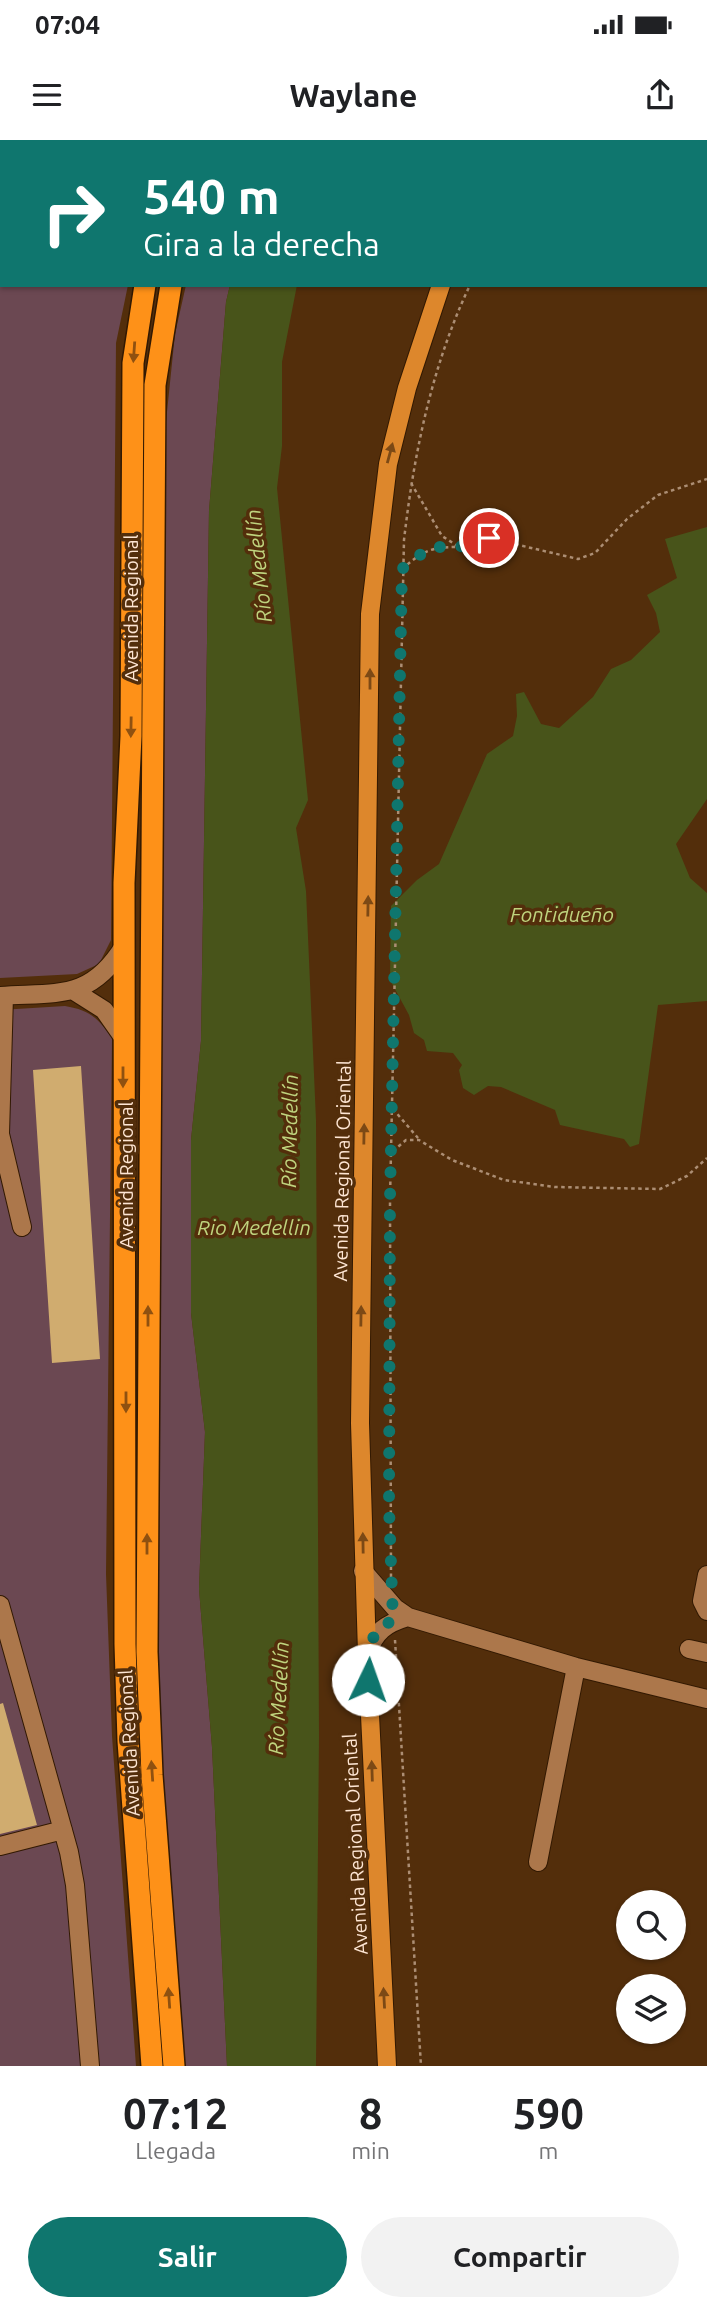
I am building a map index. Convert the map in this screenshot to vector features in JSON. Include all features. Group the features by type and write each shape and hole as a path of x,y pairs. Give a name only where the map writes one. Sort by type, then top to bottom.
{"highway":[{"name":"Avenida Regional","path":"145,287 133,363 131,736 123,1037 127,1694 152,2066"},
{"name":"Avenida Regional","path":"172,287 155,385 147,1652 151,1762 174,2066"}],"main road":[{"name":"Avenida Regional Oriental","path":"387,2066 363,1571 360,1423 370,614 376,539 387,464 407,388 440,287"}],"street":[{"path":"22,1227 0,1134 2,996 74,991 110,969 124,946"},
{"path":"74,991 104,1010 123,1037"},
{"path":"363,1571 395,1608 401,1619"},
{"path":"707,1575 702,1601 707,1611"},
{"path":"0,1605 63,1830 75,1885 90,2066"},
{"path":"367,1653 375,1634 401,1619 576,1667 707,1699"},
{"path":"689,1649 707,1653"},
{"path":"538,1863 576,1667"},
{"path":"0,1846 63,1830"}],"path":[{"path":"391,1576 391,1153 402,569 411,481 431,393 469,287"},
{"path":"402,569 435,547 459,547 489,538 578,559 596,553 627,519 658,495 707,479"},
{"path":"411,481 425,511 442,536 459,547"},
{"path":"393,1109 419,1140 452,1160 504,1180 555,1187 660,1189 687,1176 707,1158"},
{"path":"391,1153 397,1144 406,1140 419,1140"},
{"path":"401,1619 421,2066"}],"shaded area":[{"path":"0,287 128,287 116,343 111,940 99,964 77,974 0,978"},
{"path":"186,287 230,287 226,302 209,511 201,1041 191,1140 191,1313 205,1432 199,1589 212,1747 227,2066 183,2066 165,1812 155,1596 164,441 175,334"},
{"path":"65,1006 93,1016 112,1039 106,1574 112,1736 136,2066 0,2066 0,1010"}],"water":[{"name":"Rio Medellin","path":"230,287 297,287 282,362 282,446 277,488 308,800 296,828 306,891 316,1120 319,1736 316,2066 227,2066 212,1747 199,1589 205,1432 191,1313 191,1140 201,1041 209,511 226,302"},
{"name":"Fontidueño","path":"707,527 707,799 676,844 690,878 707,893 707,1001 658,1005 639,1144 630,1147 624,1139 560,1125 555,1110 501,1087 488,1086 474,1095 463,1088 459,1070 462,1065 453,1053 427,1051 424,1040 414,1033 409,1015 390,980 391,906 417,880 439,864 487,754 513,736 517,716 516,694 524,692 541,724 559,728 593,697 611,669 631,660 660,632 656,613 647,595 677,578 665,539"}],"building":[{"path":"81,1066 100,1359 52,1363 33,1070"},
{"path":"3,1703 37,1825 0,1834 0,1704"}],"route":[{"path":"368,1680 367,1653 375,1634 393,1621 389,1507 390,1199 402,569 435,547 459,547 489,538"}],"water label":[{"name":"Río Medellín","path":"258,566"},
{"name":"Río Medellín","path":"289,1131"},
{"name":"Río Medellín","path":"278,1698"}]}
